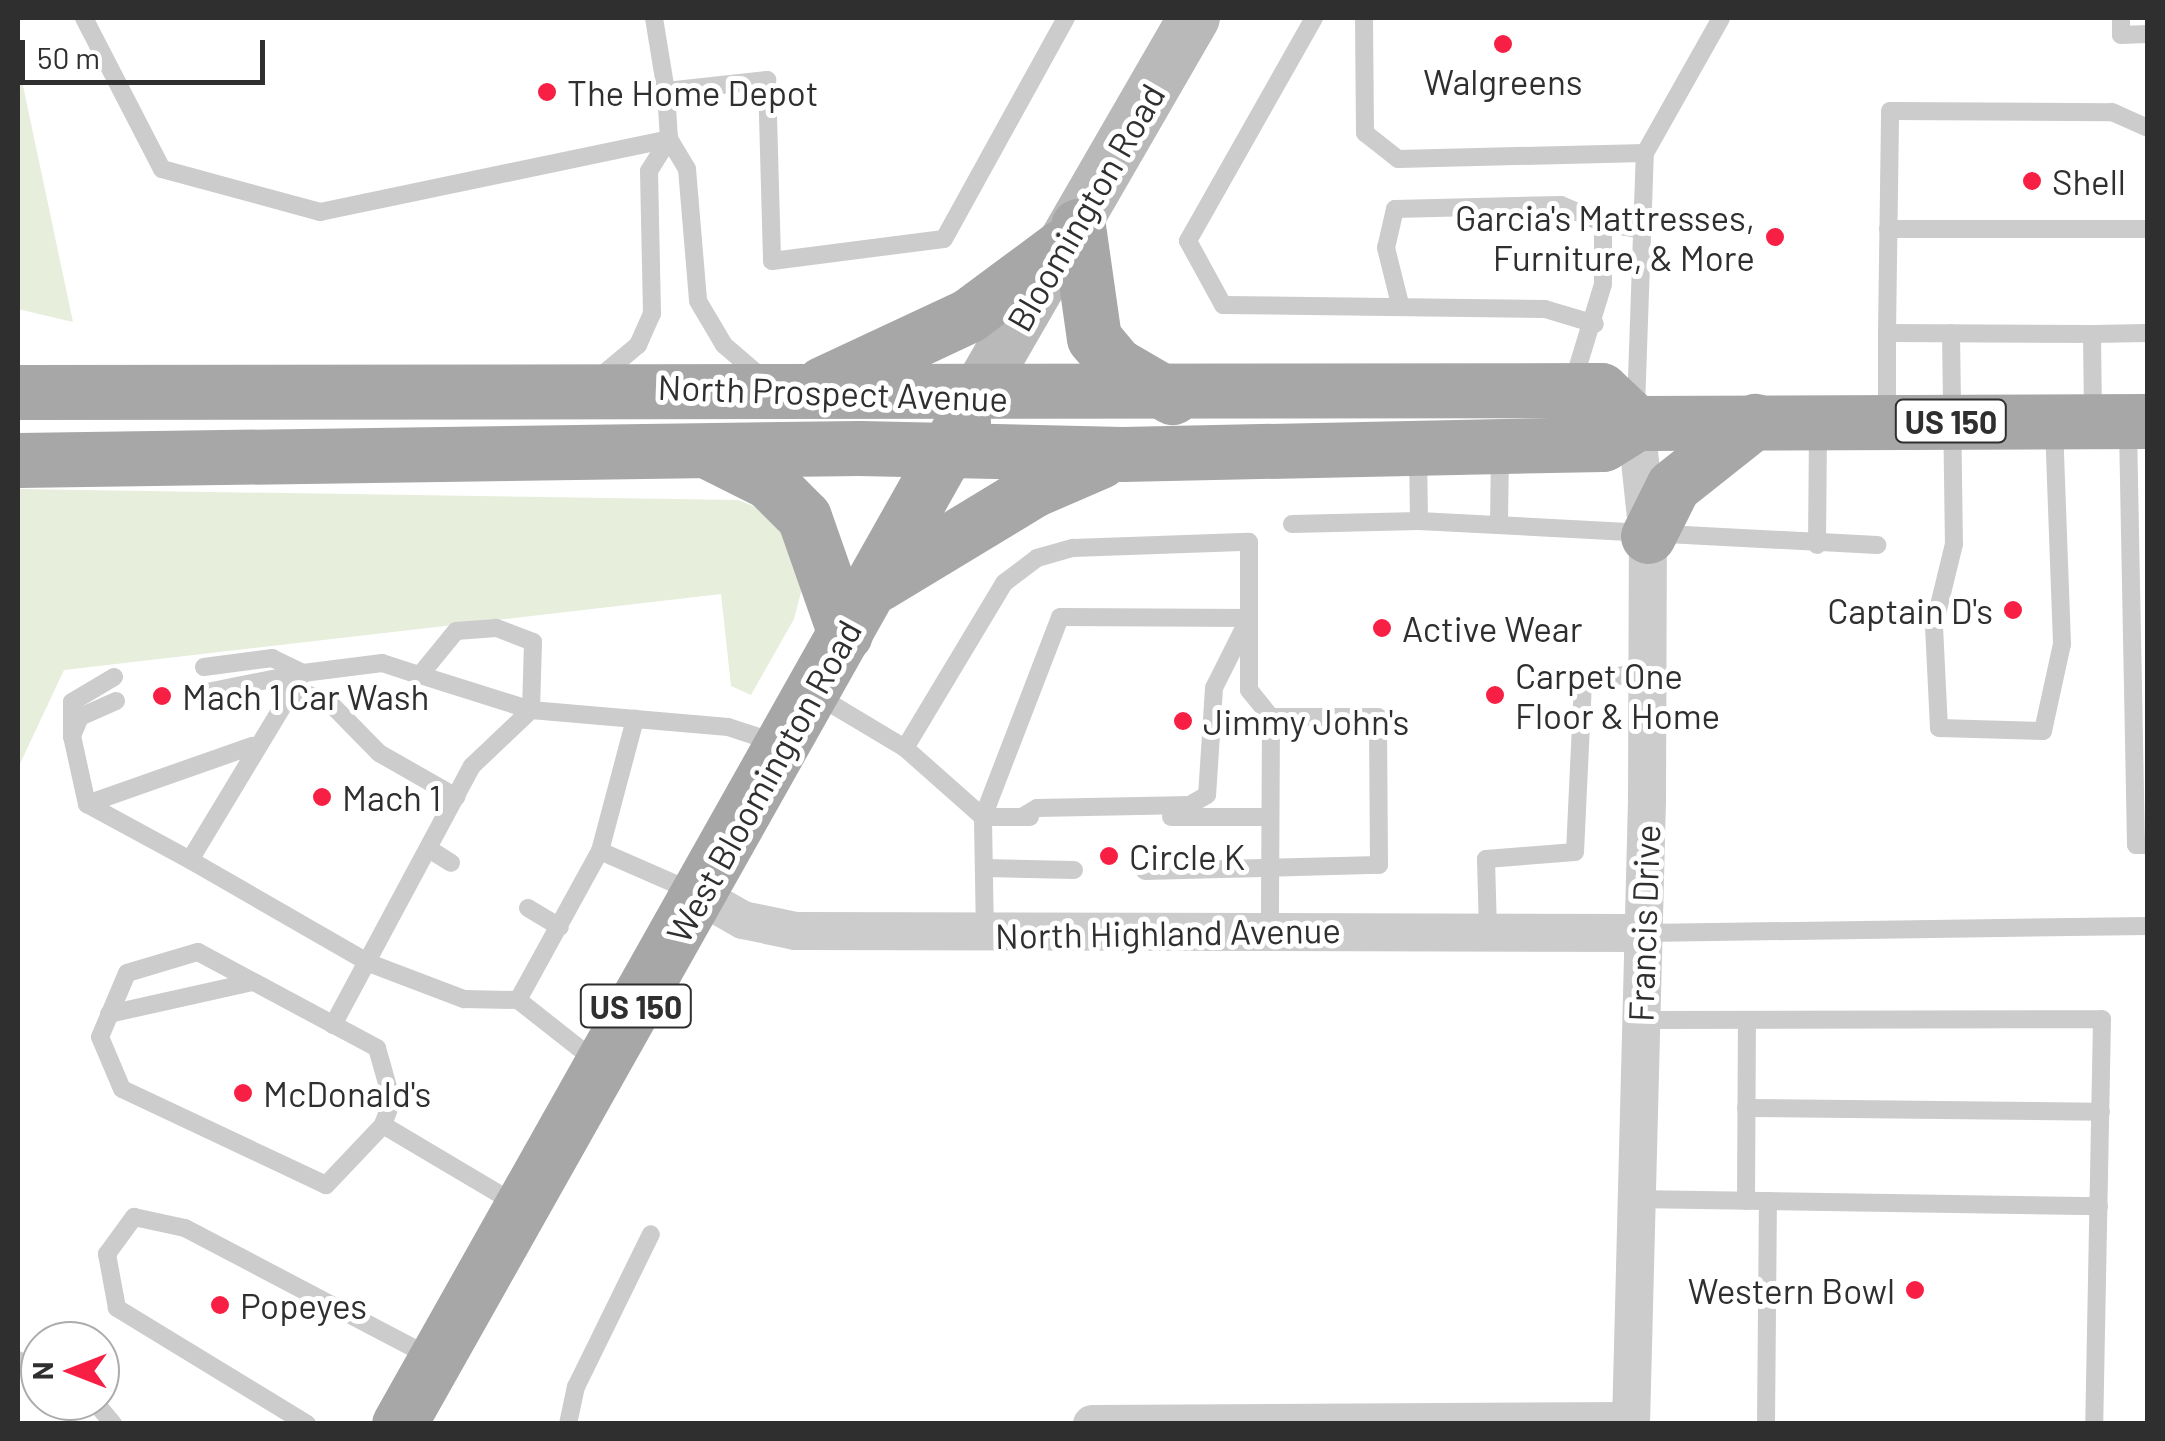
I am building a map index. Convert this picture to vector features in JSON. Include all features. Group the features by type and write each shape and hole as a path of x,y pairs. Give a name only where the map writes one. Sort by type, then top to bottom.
{"main road":[{"name":"Bloomington Road","path":"975,397 1194,18"},
{"path":"794,386 984,306 1069,236 1094,338 1117,366 1172,397"},
{"name":"North Prospect Avenue","path":"18,392 794,386 975,397 1172,397 1601,390 1636,423"},
{"name":"West Bloomington Road","path":"399,1424 858,612 975,397"},
{"path":"1648,536 1673,486 1755,422"},
{"name":"North Prospect Avenue","path":"18,460 702,449 1122,454 1603,444 1636,423 2106,422"},
{"path":"702,449 769,482 804,518 858,612 1058,476 1122,454"}],"street":[{"name":"Francis Drive","path":"1631,1422 1648,670 1648,536 1636,423"},
{"name":"North Highland Avenue","path":"699,895 744,920 794,932 1644,933"},
{"path":"1092,1424 1631,1422"}],"lane":[{"path":"84,18 162,170 320,212 669,138"},
{"path":"654,18 669,138 687,169 698,302 724,344 794,386"},
{"path":"666,91 767,80 772,260 944,239 1066,18"},
{"path":"1314,18 1188,241 1224,305 1400,304 1545,309 1595,324"},
{"path":"1364,18 1365,133 1398,159 1645,153"},
{"path":"1636,423 1636,229 1645,153 1721,18"},
{"path":"2121,18 2122,34 2148,34"},
{"path":"1888,422 1890,112 2112,112 2148,128"},
{"path":"584,387 638,344 652,314 649,171 669,138"},
{"path":"1400,304 1386,248 1395,209 1562,204 1603,223 1636,229"},
{"path":"1566,391 1595,324 1603,223"},
{"path":"1888,229 2148,229"},
{"path":"1888,333 2148,333"},
{"path":"1951,333 1954,544 1934,626 1939,728 2042,730 2106,422"},
{"path":"2092,334 2106,422 2136,846 2148,845"},
{"path":"1817,545 1818,422"},
{"path":"1499,523 1500,444"},
{"path":"1418,446 1419,521"},
{"path":"1292,524 1499,523 1648,536 1817,545 1876,544"},
{"path":"905,748 1004,584 1037,558 1073,548 1249,542 1249,690 1271,717 1270,930"},
{"path":"985,935 984,817 1060,617 1249,618"},
{"path":"1022,817 1037,808 1190,805 1207,795 1214,688 1249,618"},
{"path":"333,1024 472,766 530,710 533,642 496,628 456,631 420,676"},
{"path":"204,666 272,658 302,673"},
{"path":"207,692 302,673 382,663 530,710 728,727 782,744"},
{"path":"1488,930 1486,859 1575,852 1583,683 1648,670"},
{"path":"190,860 252,746 302,673"},
{"path":"114,678 72,702 72,736 87,804 369,963 464,999 518,1000 602,1066"},
{"path":"290,690 326,699 379,753 456,796"},
{"path":"812,693 905,748 984,817 1270,817"},
{"path":"72,736 80,717 116,701"},
{"path":"1145,871 1378,864 1378,717 1271,717"},
{"path":"518,1000 600,851 634,719"},
{"path":"87,804 252,746"},
{"path":"429,849 451,863"},
{"path":"600,851 699,895"},
{"path":"984,868 1074,870"},
{"path":"528,908 560,927"},
{"path":"1644,933 2148,926"},
{"path":"198,952 333,1024 376,1048 392,1101 383,1125 326,1184 308,1182 122,1088 100,1037 127,973 198,952"},
{"path":"109,1014 252,982"},
{"path":"1640,1020 2102,1019 2094,1424"},
{"path":"1746,1201 1747,1020"},
{"path":"1746,1108 2101,1112"},
{"path":"383,1125 521,1207"},
{"path":"1636,1199 2098,1206"},
{"path":"1766,1424 1768,1201"},
{"path":"308,1424 117,1308 106,1254 134,1217 185,1228 435,1360"},
{"path":"568,1424 576,1387 651,1234"}],"green space":[{"path":"18,62 73,322 18,309"},
{"path":"18,489 738,500 783,518 809,562 794,619 751,695 731,686 721,594 64,670 18,768"}],"place":[{"name":"Walgreens","path":"1503,44"},
{"name":"The Home Depot","path":"547,92"},
{"name":"Shell","path":"2032,181"},
{"name":"Garcia's Mattresses, Furniture, & More","path":"1775,237"},
{"name":"Captain D's","path":"2013,610"},
{"name":"Active Wear","path":"1382,628"},
{"name":"Carpet One Floor & Home","path":"1495,695"},
{"name":"Mach 1 Car Wash","path":"162,696"},
{"name":"Jimmy John's","path":"1183,721"},
{"name":"Mach 1","path":"322,797"},
{"name":"Circle K","path":"1109,856"},
{"name":"McDonald's","path":"243,1093"},
{"name":"Western Bowl","path":"1915,1290"},
{"name":"Popeyes","path":"220,1305"}]}
